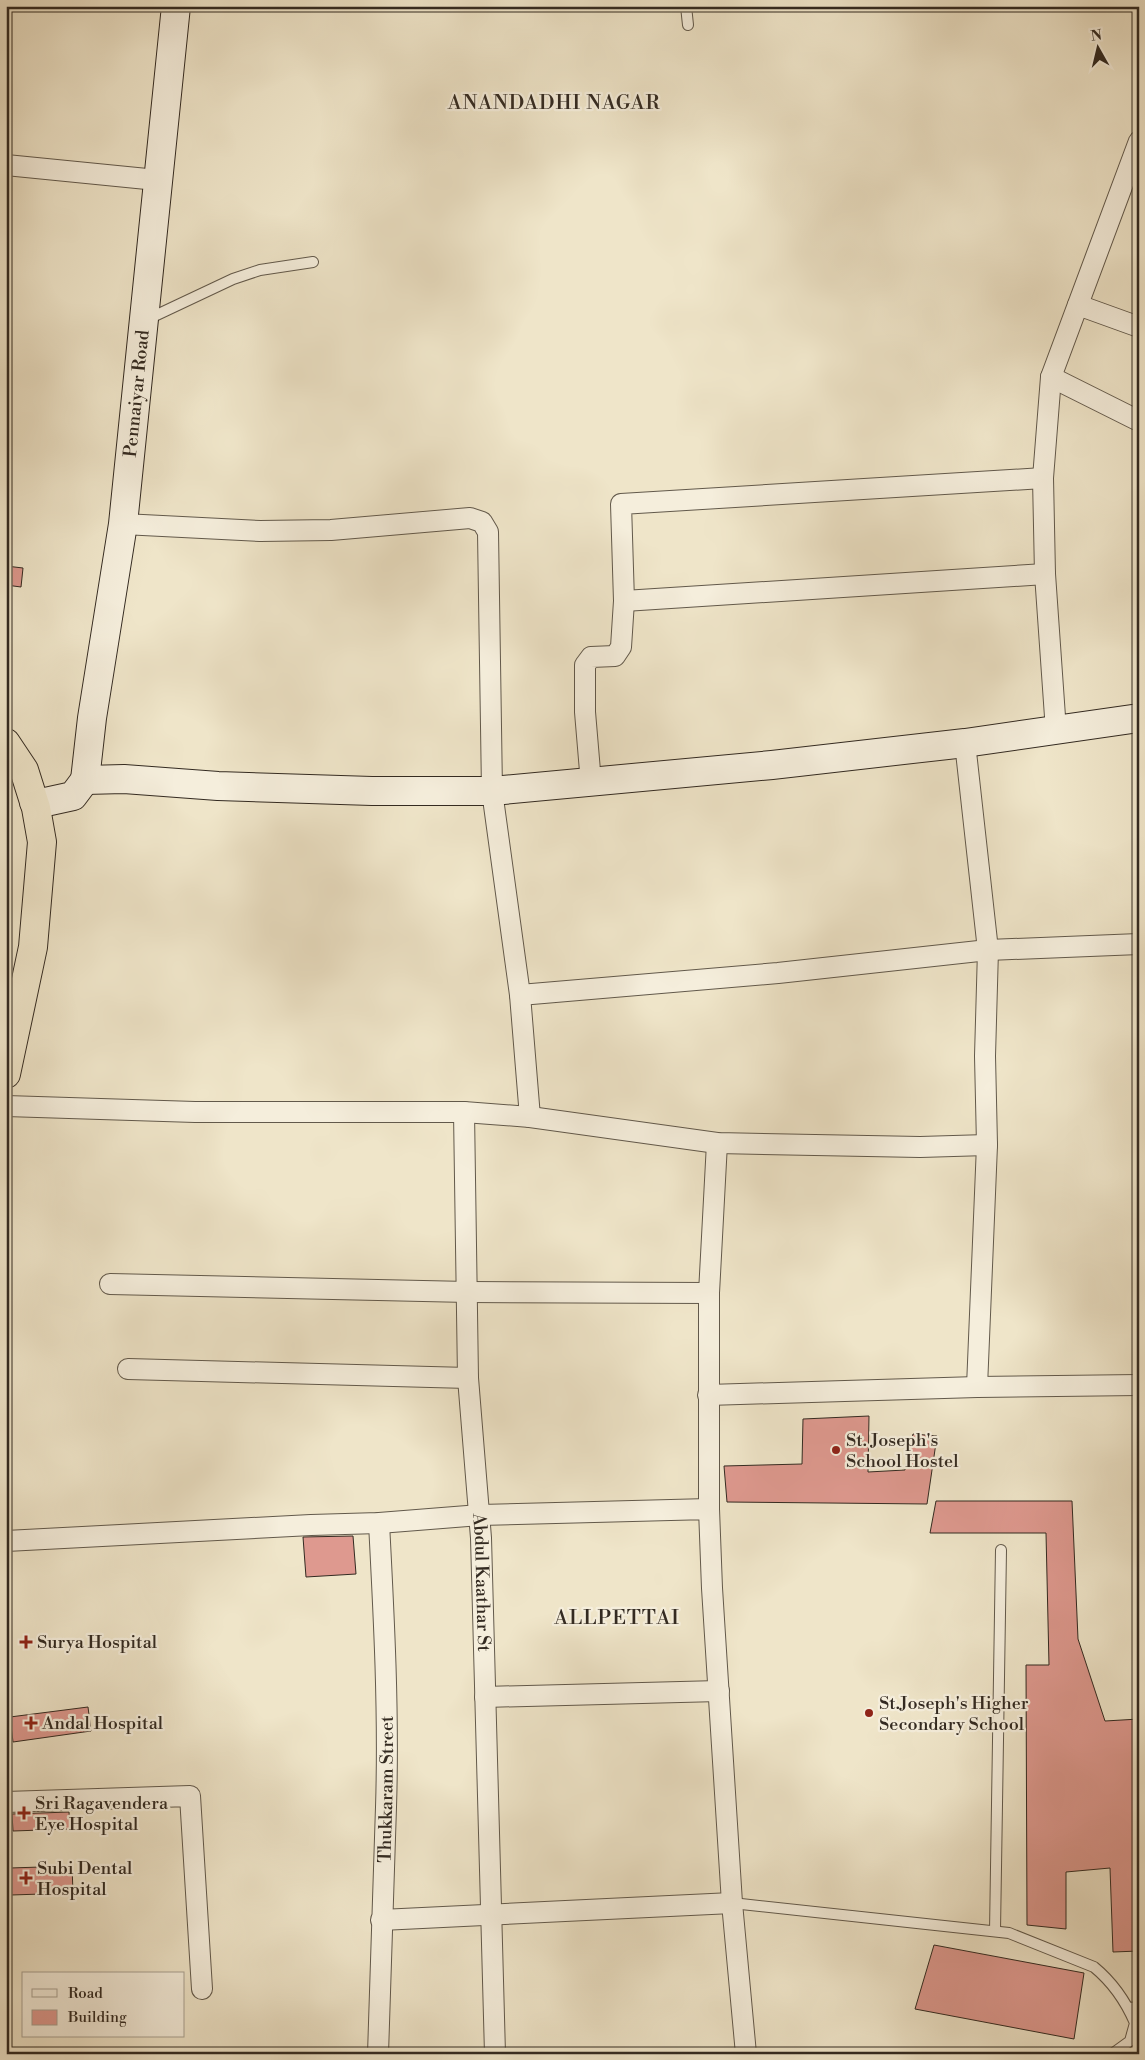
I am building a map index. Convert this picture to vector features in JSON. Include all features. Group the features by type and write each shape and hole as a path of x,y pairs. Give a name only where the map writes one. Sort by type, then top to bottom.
{"highway":[{"path":"6,743 24,770 34,802 42,842 33,947 6,1074"}],"street":[{"name":"Pennaiyar Road","path":"78,788 92,718 123,524 146,321 157,180 176,6"},
{"path":"1056,731 1045,574 1043,478 1052,377 1139,141"},
{"path":"6,164 157,180"},
{"path":"1078,306 1139,327"},
{"path":"1052,377 1139,420"},
{"path":"591,782 585,712 584,665 591,657 615,656 621,648 624,601 621,504 1043,478"},
{"path":"123,524 260,531 331,530 470,518 482,522 488,532 492,791 520,995 530,1117"},
{"path":"624,601 1045,574"},
{"path":"34,802 41,803 78,788 124,779 218,786 372,791 492,791 965,743 1139,718"},
{"path":"965,743 988,950 987,1145 977,1387"},
{"path":"42,842 78,788"},
{"path":"520,995 778,973 988,950 1139,944"},
{"path":"6,1106 195,1112 464,1112 530,1117 717,1143 920,1147 987,1145"},
{"name":"Abdul Kaathar St","path":"464,1112 468,1378 480,1515 495,2054"},
{"path":"717,1143 709,1293 709,1509 712,1588 732,1903 746,2054"},
{"path":"110,1284 468,1292 709,1293"},
{"path":"128,1369 468,1378"},
{"path":"708,1395 977,1387 1139,1385"},
{"path":"6,1541 380,1523 480,1515 709,1509"},
{"name":"Thukkaram Street","path":"378,2054 386,1807 386,1667 380,1523"},
{"path":"485,1697 720,1691"},
{"path":"6,1802 190,1796 202,1989"},
{"path":"381,1920 732,1903"}],"lane":[{"path":"686,6 688,26"},
{"path":"146,321 232,279 260,270 313,262"},
{"path":"995,1931 1001,1550"},
{"path":"732,1903 1009,1933 1094,1966 1134,2007 1135,2023 1130,2040 1112,2054"}],"building":[{"path":"6,566 23,568 21,587 6,585"},
{"name":"St. Joseph's School Hostel","path":"869,1416 868,1472 905,1470 913,1434 937,1436 927,1504 727,1502 724,1466 802,1464 803,1419"},
{"name":"St.Joseph's Higher Secondary School","path":"936,1501 1072,1501 1078,1639 1105,1721 1139,1719 1139,1951 1113,1952 1110,1868 1066,1872 1066,1929 1027,1925 1026,1665 1049,1665 1046,1533 930,1533"},
{"path":"353,1536 356,1574 306,1577 303,1537"},
{"path":"88,1707 91,1731 13,1742 10,1717"},
{"path":"69,1812 70,1829 13,1831 12,1814"},
{"path":"72,1866 73,1893 11,1895 10,1868"},
{"path":"934,1945 1084,1973 1074,2039 915,2009"}],"place":[{"name":"St. Joseph's School Hostel","path":"836,1450"},
{"name":"Surya Hospital","path":"26,1642"},
{"name":"St.Joseph's Higher Secondary School","path":"869,1713"},
{"name":"Andal Hospital","path":"31,1723"},
{"name":"Sri Ragavendera Eye Hospital","path":"24,1813"},
{"name":"Subi Dental Hospital","path":"26,1878"}],"district":[{"name":"ANANDADHI NAGAR","path":"554,103"},
{"name":"ALLPETTAI","path":"617,1618"}]}
